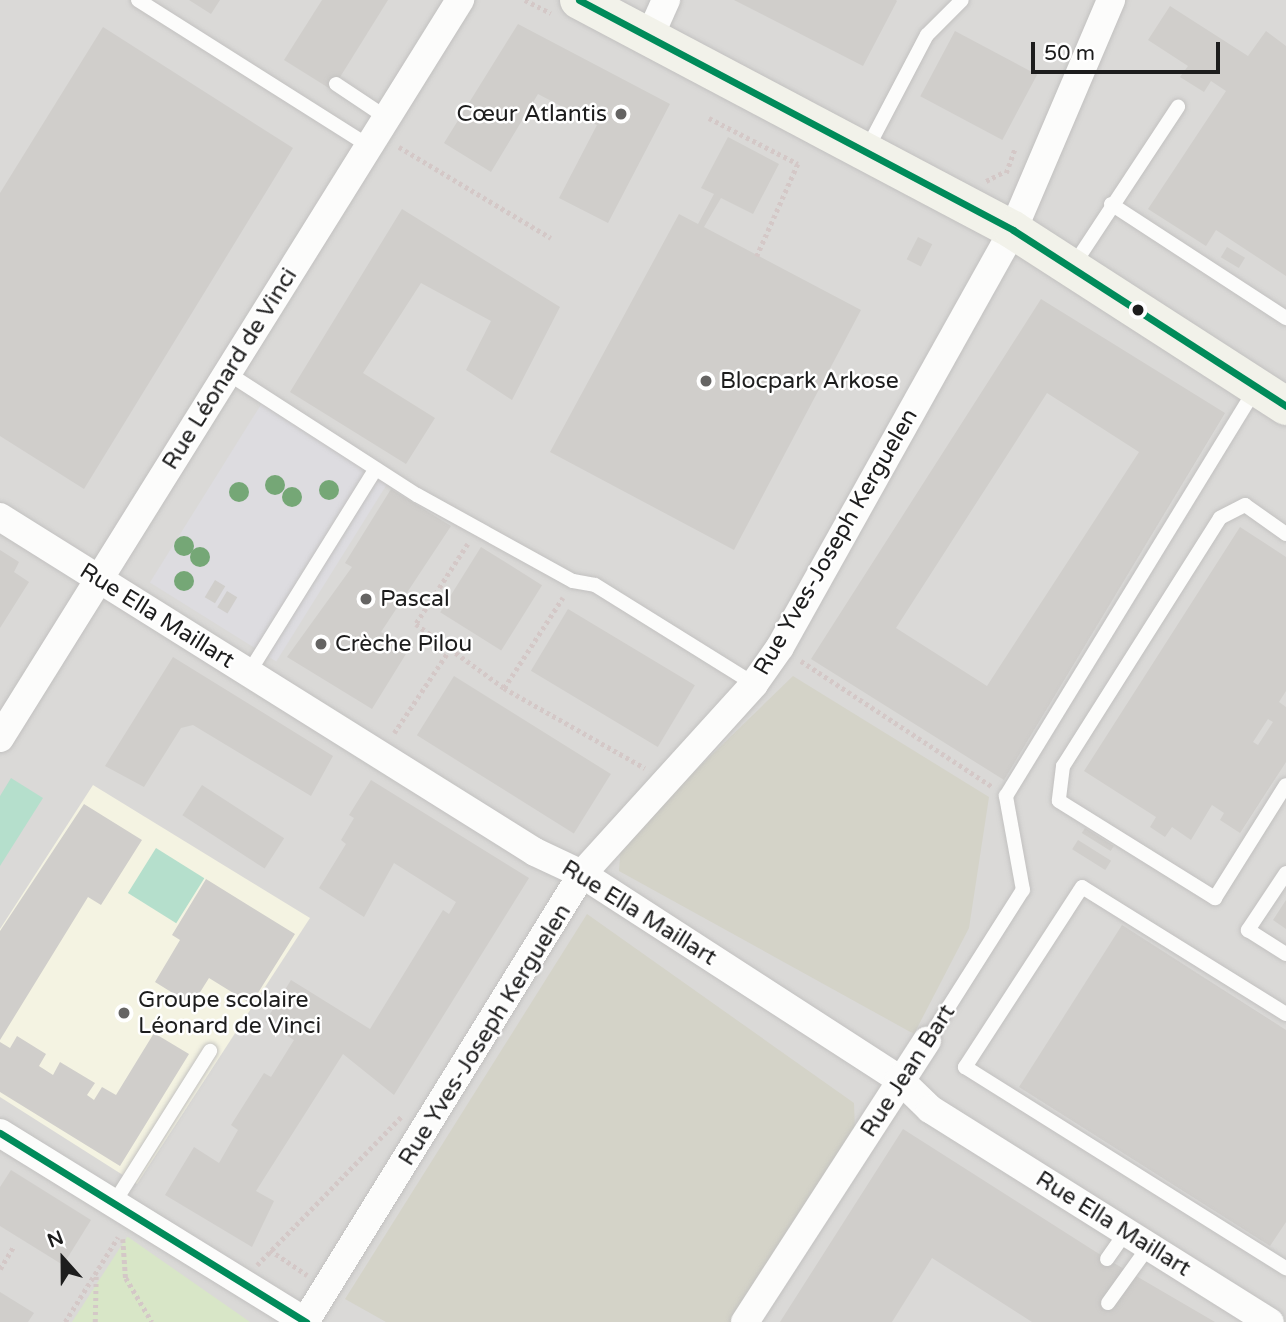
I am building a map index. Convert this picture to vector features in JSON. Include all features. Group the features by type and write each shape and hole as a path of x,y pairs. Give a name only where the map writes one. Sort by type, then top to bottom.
{"street":[{"name":"Rue Léonard de Vinci","path":"0,738 460,0"},
{"path":"649,38 666,0"},
{"name":"Rue Yves-Joseph Kerguelen","path":"305,1322 582,874 664,778 754,684 780,647 1013,230 1111,0"},
{"path":"599,5 649,38 1013,230 1272,396"},
{"name":"Rue Ella Maillart","path":"0,517 535,852 582,874 899,1079 930,1109 1270,1322"},
{"name":"Rue Jean Bart","path":"745,1322 875,1122 899,1079 927,1041"},
{"path":"0,1133 305,1322"}],"lane":[{"path":"138,0 377,133"},
{"path":"866,152 927,35 962,0"},
{"path":"336,84 377,133"},
{"path":"1072,268 1111,204 1178,107"},
{"path":"1111,204 1286,318"},
{"path":"229,374 375,470 573,581 595,584 754,684"},
{"path":"1006,801 1272,396"},
{"path":"248,674 375,470"},
{"path":"1286,534 1245,505 1220,517 1063,766 1059,801 1216,898 1286,785"},
{"name":"Rue Jean Bart","path":"927,1041 1023,890 1006,801"},
{"path":"1286,873 1248,930 1286,954"},
{"path":"1286,1014 1082,887 965,1067 1286,1268"},
{"path":"114,1203 210,1051"},
{"path":"1107,1259 1137,1239"},
{"path":"1108,1303 1137,1239"}],"path":[{"path":"709,118 798,164 757,256"},
{"path":"377,133 551,238"},
{"path":"980,183 1004,172"},
{"path":"478,529 416,624 504,688 664,778"},
{"path":"504,688 573,581"},
{"path":"780,647 1006,801"},
{"path":"391,736 450,649"},
{"path":"257,1265 396,1119 415,1110"},
{"path":"65,1322 122,1231 126,1278 152,1322"},
{"path":"0,1269 15,1246"},
{"path":"270,1250 309,1276"},
{"path":"95,1322 96,1271"}],"shaded area":[{"path":"0,0 1286,0 1286,1322 0,1322"},
{"path":"267,395 393,474 276,661 150,582"},
{"path":"793,676 989,797 969,928 914,1034 619,871 621,843"},
{"name":"Groupe scolaire Léonard de Vinci","path":"93,785 310,918 137,1184 0,1097 0,929"},
{"path":"587,914 854,1103 855,1132 735,1322 386,1322 345,1299"}],"green space":[{"path":"11,778 43,798 0,866 0,796"},
{"path":"156,848 204,878 176,923 128,893"},
{"path":"128,1237 250,1322 72,1322"}],"building":[{"path":"189,0 220,0 211,14"},
{"path":"322,0 388,0 332,90 284,60"},
{"path":"734,0 896,0 897,1 863,66"},
{"path":"1170,6 1248,56 1266,31 1286,46 1286,276 1216,230 1206,246 1148,209 1226,91 1211,81 1204,92 1180,77 1188,66 1148,40"},
{"name":"Cœur Atlantis","path":"518,24 670,104 608,223 559,198 597,125 538,94 491,172 444,143"},
{"path":"103,27 293,148 84,489 0,436 0,193"},
{"path":"955,31 1037,75 1002,140 920,96"},
{"name":"Blocpark Arkose","path":"728,137 779,164 753,214 721,198 704,227 861,310 734,550 550,452 679,214 698,224 714,194 701,188"},
{"path":"402,209 560,307 512,400 466,370 491,321 421,283 363,373 435,418 406,464 290,392"},
{"path":"918,237 932,244 921,267 907,259"},
{"path":"1227,247 1245,258 1239,268 1221,257"},
{"path":"1041,299 1225,413 1004,780 811,659","holes":["1047,393 1139,452 987,686 896,628"]},
{"name":"Pascal","path":"391,489 451,526 381,632 409,649 372,709 287,657 352,567 345,563"},
{"path":"1240,527 1286,557 1286,691 1279,702 1286,707 1286,762 1240,833 1220,820 1224,813 1212,805 1191,840 1172,827 1165,837 1150,827 1156,817 1084,771","holes":["1268,719 1273,722 1258,745 1253,742"]},
{"path":"481,547 542,585 501,650 440,612"},
{"path":"0,550 19,562 14,572 29,582 0,628"},
{"path":"215,580 225,586 215,603 205,597"},
{"path":"227,591 237,597 228,613 217,607"},
{"path":"568,609 695,685 658,747 531,671"},
{"path":"173,657 333,756 311,796 193,725 181,728 144,787 105,766"},
{"path":"454,676 611,774 574,833 417,735"},
{"path":"371,780 529,878 394,1095 343,1054 256,1191 274,1201 252,1247 165,1195 194,1147 219,1163 238,1130 231,1125 264,1073 271,1077 294,1040 265,1022 291,980 370,1029 443,910 449,914 456,902 394,863 364,917 319,888 346,844 341,840 354,818 349,815"},
{"path":"202,785 284,838 265,869 182,815"},
{"path":"84,804 142,840 101,905 88,897 0,1040 0,931"},
{"path":"1085,828 1114,846 1111,851 1082,833"},
{"path":"1078,840 1111,861 1105,870 1072,849"},
{"path":"206,879 295,934 251,1004 209,978 192,1005 155,982 180,940 172,935"},
{"path":"1286,900 1286,929 1273,920"},
{"path":"1122,925 1286,1030 1286,1222 1270,1246 1019,1087"},
{"path":"154,1033 189,1054 120,1166 0,1092 0,1042 10,1048 17,1036 46,1054 39,1066 53,1075 60,1062 95,1083 87,1095 94,1100 102,1087 116,1095"},
{"path":"903,1129 1107,1259 1215,1322 1032,1322 932,1258 892,1322 780,1322"},
{"path":"11,1170 91,1220 63,1265 0,1226 0,1187"},
{"path":"0,1292 34,1313 28,1322 0,1322"}],"transit line":[{"path":"579,0 1013,230 1286,406"},
{"path":"0,1133 306,1322"}],"place":[{"name":"Cœur Atlantis","path":"621,114"},
{"name":"Blocpark Arkose","path":"706,381"},
{"name":"Pascal","path":"366,599"},
{"name":"Crèche Pilou","path":"321,644"},
{"name":"Groupe scolaire Léonard de Vinci","path":"124,1013"}]}
